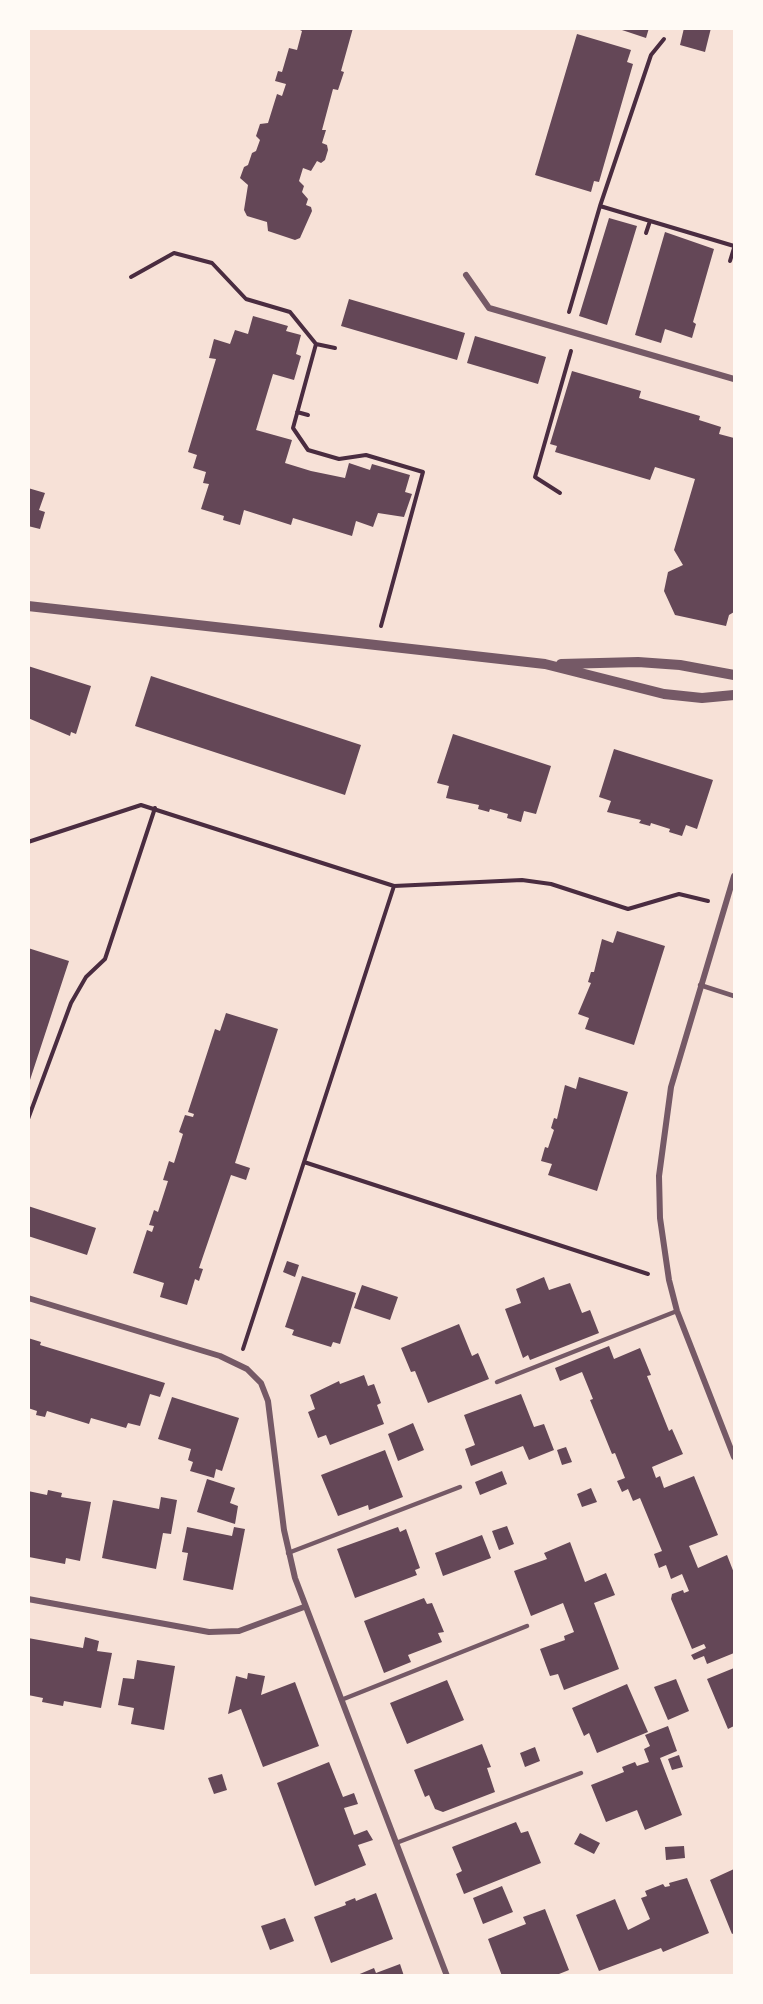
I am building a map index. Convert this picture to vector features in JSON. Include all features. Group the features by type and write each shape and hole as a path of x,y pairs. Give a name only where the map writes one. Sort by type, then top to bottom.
{"street":[{"path":"466,275 489,308 735,379"},
{"path":"28,606 545,664 638,662 680,665 735,675"},
{"path":"545,664 664,694 702,698 735,695"},
{"path":"735,876 700,985 671,1087 663,1129 659,1176 660,1218 669,1280 677,1311 735,1457"},
{"path":"28,1298 220,1356 254,1374 261,1383 268,1401 288,1553 304,1607 447,1976"},
{"path":"28,1599 209,1632 239,1630 304,1607"}],"lane":[{"path":"700,985 735,996"},
{"path":"497,1382 677,1311"},
{"path":"288,1553 460,1487"},
{"path":"341,1701 527,1626"},
{"path":"396,1844 581,1773"}],"path":[{"path":"564,330 600,206 651,55 664,39"},
{"path":"600,206 735,247 730,261"},
{"path":"646,233 650,221"},
{"path":"132,277 174,253 212,263 246,299 290,312 316,344 334,348"},
{"path":"560,493 535,477 577,333"},
{"path":"316,344 293,428 308,450 339,459 366,455 423,472 376,645"},
{"path":"297,412 308,415"},
{"path":"28,842 141,805 394,886 522,880 551,884 628,909 678,894 725,906"},
{"path":"28,1119 70,1003 86,977 105,958 155,808"},
{"path":"238,1364 394,886"},
{"path":"304,1162 669,1280"}],"building":[{"path":"296,28 353,28 341,71 344,72 338,90 333,89 322,130 326,130 322,143 327,145 328,150 325,160 321,163 317,161 311,171 303,168 299,181 304,186 302,192 308,199 306,205 311,207 312,211 300,238 295,240 268,231 267,222 247,216 244,210 248,185 240,178 252,153 256,151 260,140 256,136 260,124 268,123 277,94 282,96 286,84 275,81 278,71 282,72 289,48 297,50 302,31"},
{"path":"616,28 649,28 646,38"},
{"path":"684,28 711,28 705,52 680,45"},
{"path":"577,34 631,50 627,62 633,64 599,182 594,181 591,192 535,175"},
{"path":"609,218 637,226 607,325 579,316"},
{"path":"665,232 714,249 693,322 696,324 692,338 665,329 661,343 635,335"},
{"path":"349,299 465,333 457,360 341,326"},
{"path":"253,316 288,326 286,331 301,335 296,354 301,356 294,380 273,374 256,430 292,440 285,463 311,471 345,478 349,463 370,470 372,464 410,475 405,492 412,494 404,517 378,513 373,527 356,521 352,536 293,518 291,525 244,510 240,525 223,520 224,516 201,509 209,484 203,483 206,472 193,468 197,455 188,452 216,359 209,358 214,339 230,344 235,330 248,334"},
{"path":"475,336 546,357 538,384 467,363"},
{"path":"572,371 641,391 639,398 700,416 699,420 721,427 719,434 734,438 734,612 729,615 726,626 675,615 664,591 668,572 683,565 674,550 695,479 655,467 650,480 555,452 557,446 550,444"},
{"path":"28,488 45,493 39,510 45,512 40,529 28,526"},
{"path":"28,666 91,686 76,734 71,732 70,736 28,718"},
{"path":"151,676 361,745 345,795 135,726"},
{"path":"453,734 551,766 536,814 524,811 521,822 507,818 508,814 490,809 489,812 478,809 479,805 446,798 449,786 437,783"},
{"path":"614,749 713,780 697,829 686,825 682,836 669,832 670,829 651,823 650,826 639,823 641,820 607,812 611,801 599,797"},
{"path":"617,931 665,946 634,1045 585,1029 589,1018 578,1014 591,983 588,982 591,972 594,972 602,939 613,943"},
{"path":"28,948 69,961 29,1083 28,1083"},
{"path":"226,1013 278,1029 235,1163 250,1168 246,1180 231,1175 199,1268 203,1269 199,1281 195,1279 187,1305 160,1297 164,1283 133,1273 147,1230 152,1232 154,1226 149,1225 154,1210 158,1212 168,1181 163,1180 169,1161 174,1163 183,1134 179,1132 185,1115 193,1117 194,1114 188,1112 215,1029 220,1031"},
{"path":"579,1077 628,1092 597,1191 548,1175 552,1164 541,1161 554,1130 551,1128 554,1118 557,1119 565,1085 576,1089"},
{"path":"28,1206 96,1228 87,1255 28,1236"},
{"path":"287,1261 299,1265 295,1277 283,1272"},
{"path":"302,1276 356,1293 340,1344 333,1342 331,1347 292,1335 294,1330 285,1327"},
{"path":"544,1277 549,1290 570,1283 582,1313 590,1310 599,1333 530,1360 528,1355 523,1358 505,1309 521,1303 516,1289"},
{"path":"362,1285 398,1297 390,1320 354,1308"},
{"path":"459,1324 472,1356 478,1353 489,1379 428,1403 415,1371 411,1372 401,1348"},
{"path":"28,1338 41,1342 40,1345 165,1383 160,1397 150,1394 140,1426 128,1423 126,1428 91,1418 89,1424 47,1411 45,1417 36,1415 37,1411 28,1408"},
{"path":"609,1346 614,1359 640,1348 651,1375 647,1376 669,1431 672,1429 683,1454 652,1467 656,1478 660,1476 664,1488 694,1476 718,1535 689,1546 698,1568 727,1555 734,1573 734,1653 707,1664 704,1656 694,1660 691,1655 706,1648 704,1644 692,1649 671,1599 672,1594 683,1590 684,1593 689,1591 682,1574 671,1579 666,1565 659,1568 654,1554 662,1551 640,1498 633,1501 628,1489 622,1492 617,1481 625,1478 615,1453 612,1454 590,1400 593,1399 582,1372 560,1381 555,1368"},
{"path":"364,1375 368,1386 374,1384 381,1403 377,1405 384,1424 330,1445 326,1435 318,1438 308,1412 315,1409 310,1395 339,1381 340,1384"},
{"path":"521,1394 534,1427 544,1424 554,1450 529,1460 523,1446 471,1466 465,1449 475,1445 464,1415"},
{"path":"172,1397 239,1418 222,1471 216,1469 214,1478 190,1471 193,1462 188,1460 191,1449 158,1439"},
{"path":"413,1423 424,1450 398,1461 388,1434"},
{"path":"566,1447 572,1462 562,1465 557,1450"},
{"path":"385,1450 403,1497 369,1510 368,1505 338,1516 321,1475"},
{"path":"502,1471 507,1484 480,1495 475,1482"},
{"path":"207,1479 235,1488 230,1503 238,1506 235,1524 197,1512"},
{"path":"591,1488 597,1502 582,1507 577,1494"},
{"path":"48,1490 62,1493 61,1497 91,1502 80,1561 66,1558 65,1564 29,1557 28,1491 47,1495"},
{"path":"161,1497 177,1500 171,1534 163,1533 156,1569 102,1558 113,1500 159,1509"},
{"path":"507,1526 514,1544 499,1550 492,1531"},
{"path":"187,1527 232,1536 234,1527 245,1529 233,1590 183,1580 188,1553 182,1552"},
{"path":"398,1527 400,1532 406,1529 420,1568 415,1570 417,1575 355,1598 337,1549"},
{"path":"482,1535 491,1558 443,1576 435,1553"},
{"path":"570,1542 585,1582 606,1573 615,1595 594,1603 619,1669 564,1690 558,1674 550,1676 540,1649 565,1640 564,1636 574,1632 563,1603 531,1616 514,1571 547,1559 544,1553"},
{"path":"424,1598 427,1604 432,1603 444,1632 438,1633 442,1642 408,1655 411,1662 384,1673 364,1621"},
{"path":"85,1637 99,1641 97,1651 112,1653 101,1708 64,1701 63,1706 42,1702 43,1698 28,1695 28,1638 83,1648"},
{"path":"137,1660 175,1666 164,1730 131,1724 134,1708 118,1705 123,1678 134,1679"},
{"path":"734,1668 734,1726 728,1729 707,1679"},
{"path":"248,1673 265,1676 261,1695 295,1682 319,1746 263,1767 241,1709 228,1714 236,1676 247,1679"},
{"path":"676,1679 689,1711 668,1720 654,1687"},
{"path":"447,1680 464,1720 407,1744 390,1703"},
{"path":"627,1684 648,1732 597,1753 589,1733 584,1736 572,1708"},
{"path":"668,1726 677,1751 660,1758 682,1815 645,1830 637,1810 606,1822 591,1785 624,1772 622,1767 635,1762 637,1766 649,1762 644,1749 650,1746 645,1735"},
{"path":"482,1744 491,1767 487,1768 495,1792 443,1812 435,1809 429,1795 425,1797 414,1770"},
{"path":"535,1747 540,1761 525,1767 520,1753"},
{"path":"679,1755 683,1767 672,1770 668,1759"},
{"path":"329,1762 343,1797 354,1793 358,1804 344,1808 354,1835 367,1830 373,1840 358,1845 366,1865 315,1886 277,1783"},
{"path":"222,1774 227,1790 214,1794 208,1778"},
{"path":"516,1822 521,1833 528,1831 541,1863 464,1894 456,1874 462,1871 452,1847"},
{"path":"580,1833 600,1843 594,1854 574,1844"},
{"path":"684,1846 685,1858 666,1860 665,1847"},
{"path":"734,1869 734,1933 732,1934 710,1880"},
{"path":"687,1878 709,1933 663,1952 661,1948 599,1971 576,1915 615,1899 628,1930 650,1919 641,1898 647,1896 645,1891 663,1884 665,1887 670,1886 669,1883"},
{"path":"502,1886 513,1912 483,1924 473,1898"},
{"path":"376,1893 393,1939 331,1963 314,1917 346,1905 345,1902 355,1898 356,1901"},
{"path":"545,1909 569,1970 554,1976 502,1976 488,1939 526,1924 523,1917"},
{"path":"285,1918 294,1941 270,1950 261,1926"},
{"path":"400,1964 404,1976 355,1976 374,1968 376,1973"}]}
